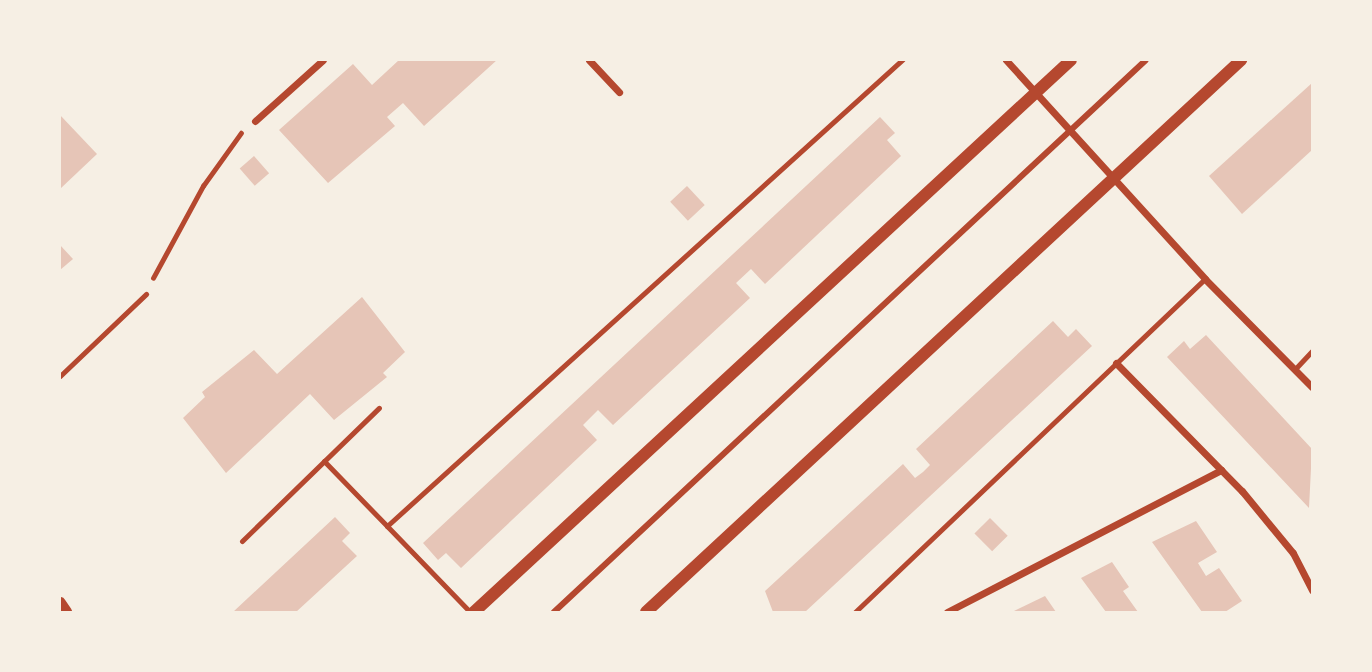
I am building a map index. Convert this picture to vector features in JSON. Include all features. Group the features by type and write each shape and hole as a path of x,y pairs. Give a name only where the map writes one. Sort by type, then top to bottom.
{"street":[{"path":"255,121 323,60"},
{"path":"589,60 619,92"},
{"path":"1006,60 1110,178 1312,387"},
{"path":"472,612 1071,60"},
{"path":"554,612 1146,60"},
{"path":"646,612 1110,178 1241,60"},
{"path":"1116,363 1221,470 1293,553 1312,590"},
{"path":"947,612 1221,470"},
{"path":"60,603 66,612"}],"lane":[{"path":"387,526 902,60"},
{"path":"855,612 1205,279"},
{"path":"60,376 146,295"},
{"path":"1296,368 1312,351"},
{"path":"242,541 379,408"},
{"path":"324,461 472,612"}],"path":[{"path":"146,295 203,186 255,121"}],"building":[{"path":"399,60 497,60 424,126 403,103 387,117 395,126 328,183 279,130 353,64 372,85"},
{"path":"1312,83 1312,150 1242,214 1209,176"},
{"path":"60,115 97,154 60,189"},
{"path":"880,117 895,133 887,140 901,156 765,284 751,269 736,283 750,298 613,425 598,410 583,425 597,440 461,568 446,553 438,560 423,543"},
{"path":"254,156 269,173 255,186 240,168"},
{"path":"687,186 705,205 688,221 670,202"},
{"path":"60,245 73,259 60,270"},
{"path":"362,297 405,352 383,373 387,377 334,420 310,394 226,473 183,418 205,397 202,392 254,350 277,374"},
{"path":"1053,321 1068,337 1076,329 1092,346 805,612 773,612 765,591 903,464 915,478 923,472 930,465 916,449"},
{"path":"1206,335 1312,449 1309,508 1167,357 1184,341 1190,349"},
{"path":"335,517 350,533 342,541 357,556 296,612 233,612"},
{"path":"990,518 1008,536 992,551 974,534"},
{"path":"1196,521 1217,552 1198,563 1206,576 1219,568 1242,601 1225,612 1202,612 1152,542"},
{"path":"1112,562 1129,587 1123,591 1138,612 1106,612 1081,578"},
{"path":"1045,596 1056,612 1012,612"}]}
